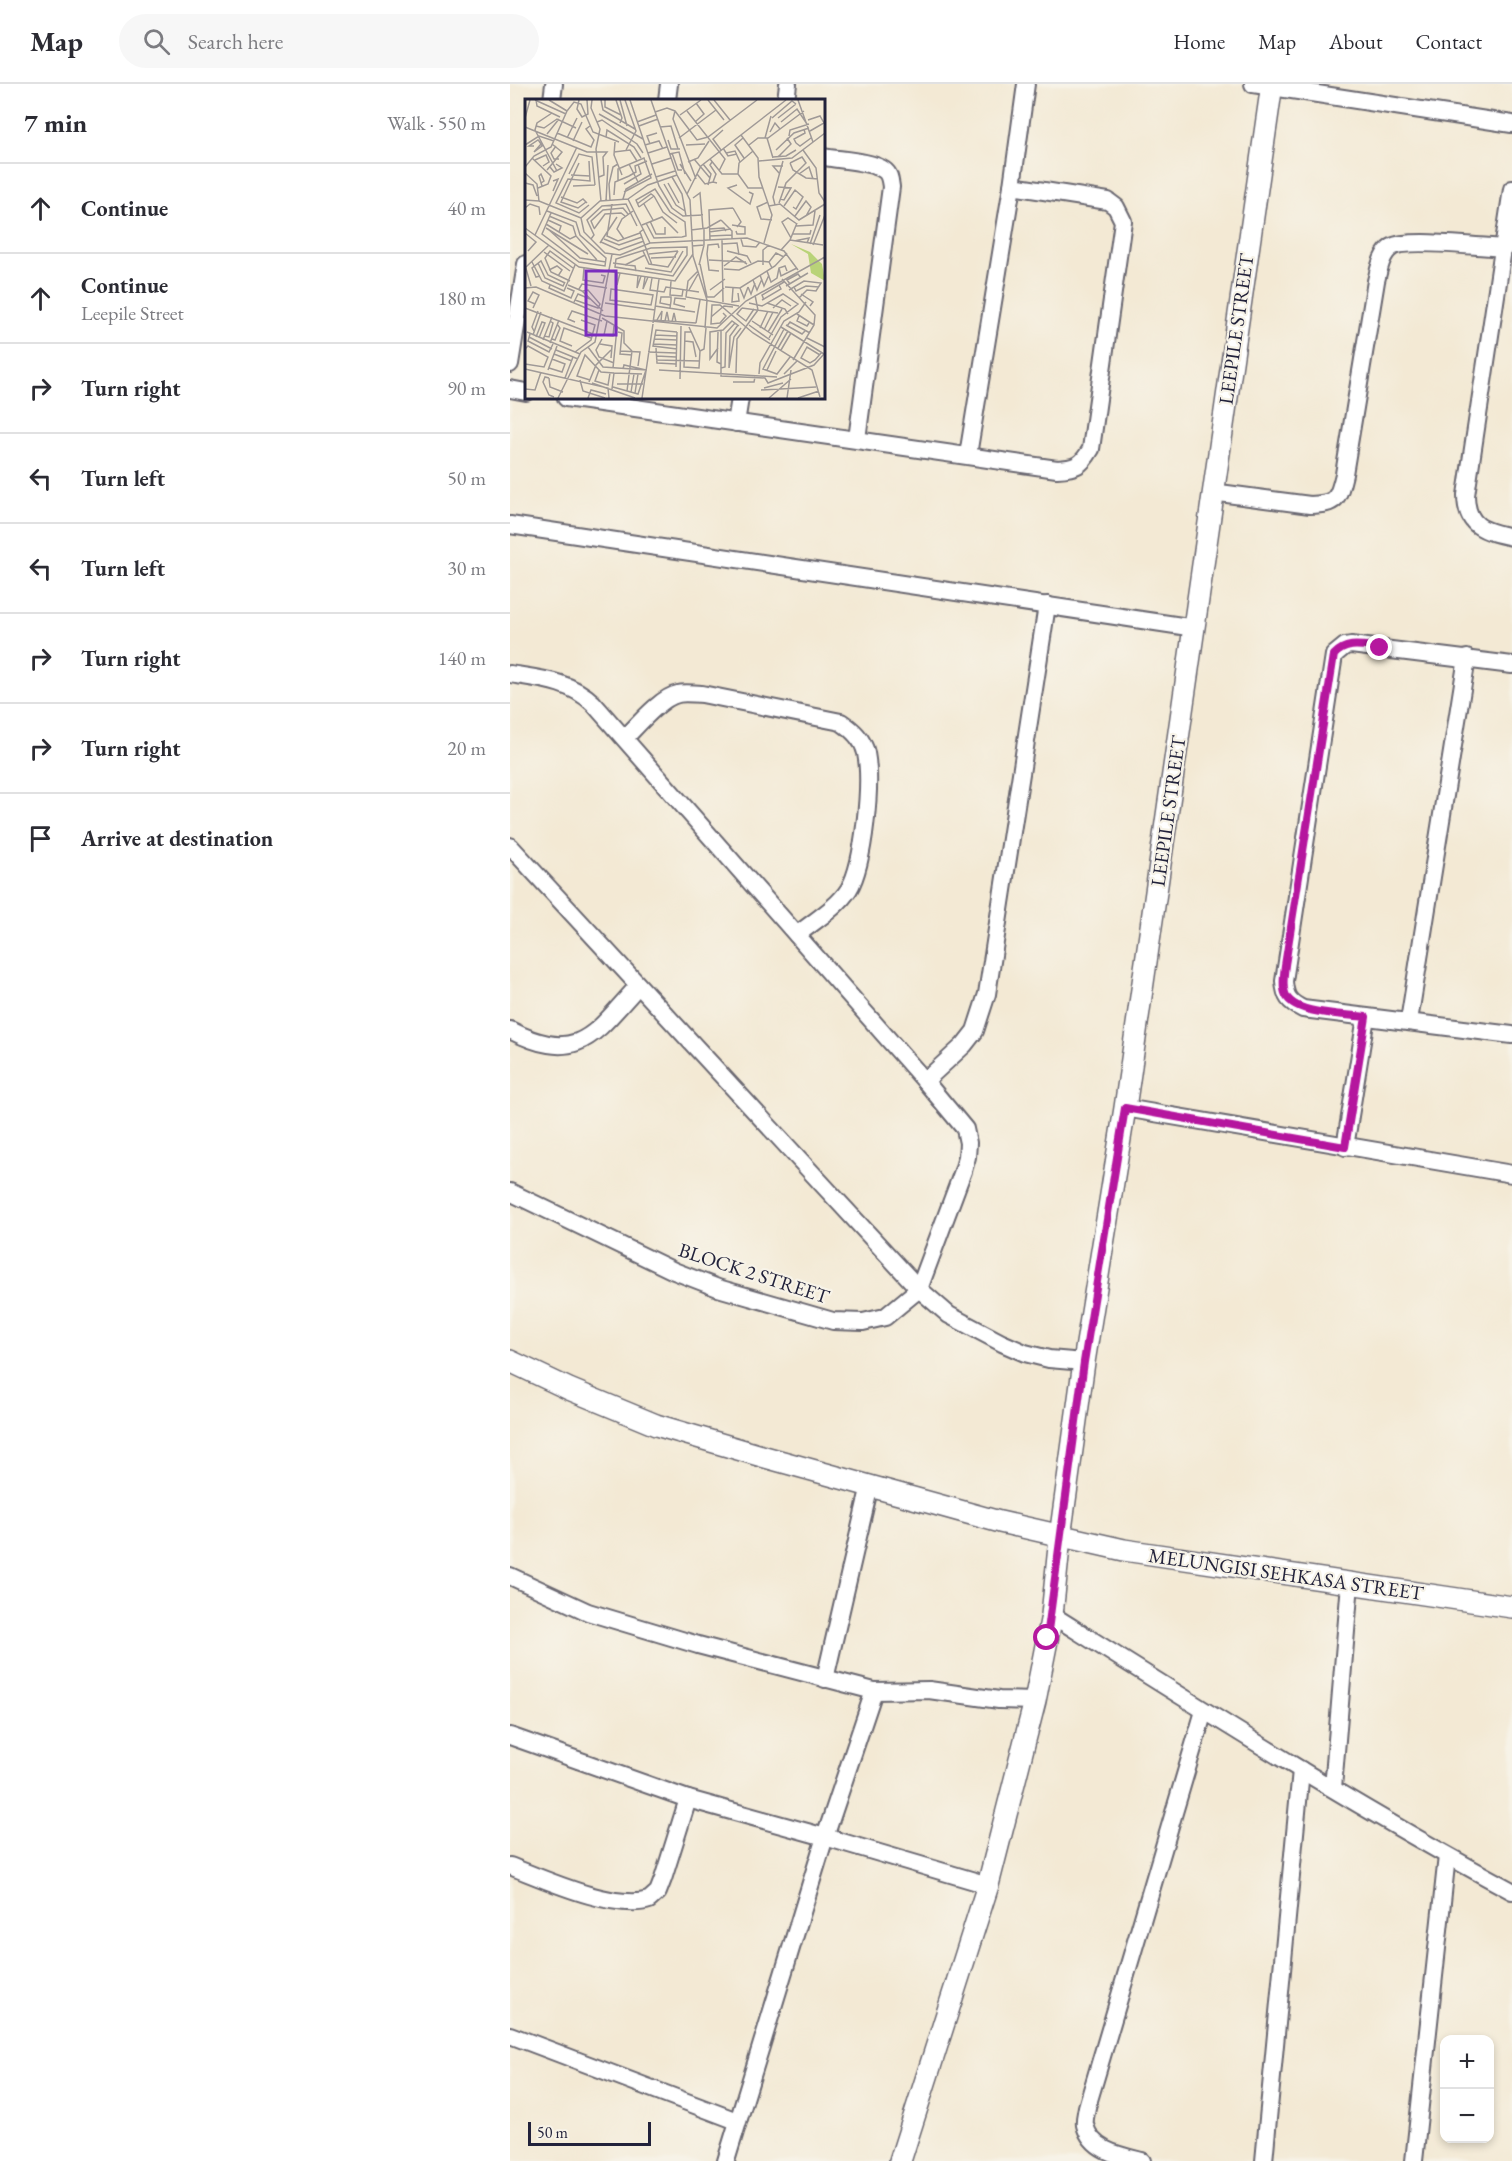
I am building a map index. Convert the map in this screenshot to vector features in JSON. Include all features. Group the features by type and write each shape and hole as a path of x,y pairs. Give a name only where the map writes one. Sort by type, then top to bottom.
{"street":[{"path":"552,99 554,84"},
{"path":"667,99 669,84"},
{"path":"786,99 788,84"},
{"path":"968,455 1012,186 1026,84"},
{"path":"1266,85 1512,124"},
{"name":"LEEPILE STREET","path":"900,2161 988,1885 1014,1790 1052,1615 1060,1537 1084,1362 1125,1108 1195,628 1266,85"},
{"path":"825,157 875,166 885,170 890,177 891,187 857,439"},
{"path":"584,399 619,401 736,423 1057,469 1074,468 1085,460 1091,449 1123,221 1116,207 1099,198 1012,186"},
{"path":"1512,189 1466,495 1466,508 1470,518 1489,532 1512,537"},
{"path":"1212,492 1310,505 1335,501 1340,492 1344,474 1376,280 1385,255 1390,248 1408,243 1504,248"},
{"path":"510,364 525,270"},
{"path":"510,389 525,392"},
{"path":"736,423 740,399"},
{"path":"510,525 1195,628"},
{"path":"925,1081 964,1046 975,1031 987,994 1047,606"},
{"path":"1512,665 1351,645 1345,646 1334,655 1285,965 1285,994 1290,1003 1303,1009 1512,1035"},
{"path":"1409,1021 1467,658"},
{"path":"510,674 550,680 577,690 593,703 965,1129 968,1143 963,1171 920,1289"},
{"path":"625,738 664,701 676,694 686,693 702,694 841,722 854,730 866,752 868,768 861,856 848,891 797,935"},
{"path":"510,846 920,1289 949,1315 1002,1343 1049,1359 1084,1362"},
{"path":"510,1030 529,1040 550,1046 569,1046 583,1041 597,1031 638,986"},
{"path":"1345,1147 1366,1017"},
{"path":"1125,1108 1512,1174"},
{"name":"BLOCK 2 STREET","path":"510,1192 674,1271 718,1288 833,1321 863,1322 885,1317 920,1289"},
{"name":"MELUNGISI SEHKASA STREET","path":"510,1361 569,1389 656,1425 1060,1537 1124,1550 1512,1607"},
{"path":"825,1679 870,1485"},
{"path":"510,1576 588,1612 698,1645 874,1691 929,1689 981,1698 1035,1701"},
{"path":"1333,1788 1350,1583"},
{"path":"1052,1615 1301,1770 1447,1856 1512,1891"},
{"path":"726,2161 825,1837 874,1691"},
{"path":"1142,2161 1115,2154 1101,2147 1090,2137 1085,2124 1087,2107 1204,1711"},
{"path":"510,1736 688,1799 988,1885"},
{"path":"1264,2161 1301,1770"},
{"path":"510,1866 548,1881 601,1897 632,1902 649,1900 658,1892 688,1799"},
{"path":"1414,2161 1447,1856"},
{"path":"510,2035 737,2121"}],"route":[{"path":"1047,1638 1052,1615 1060,1537 1084,1362 1125,1108 1345,1147 1366,1017 1303,1009 1290,1003 1285,994 1285,965 1334,655 1345,646 1351,645 1380,648"}]}
